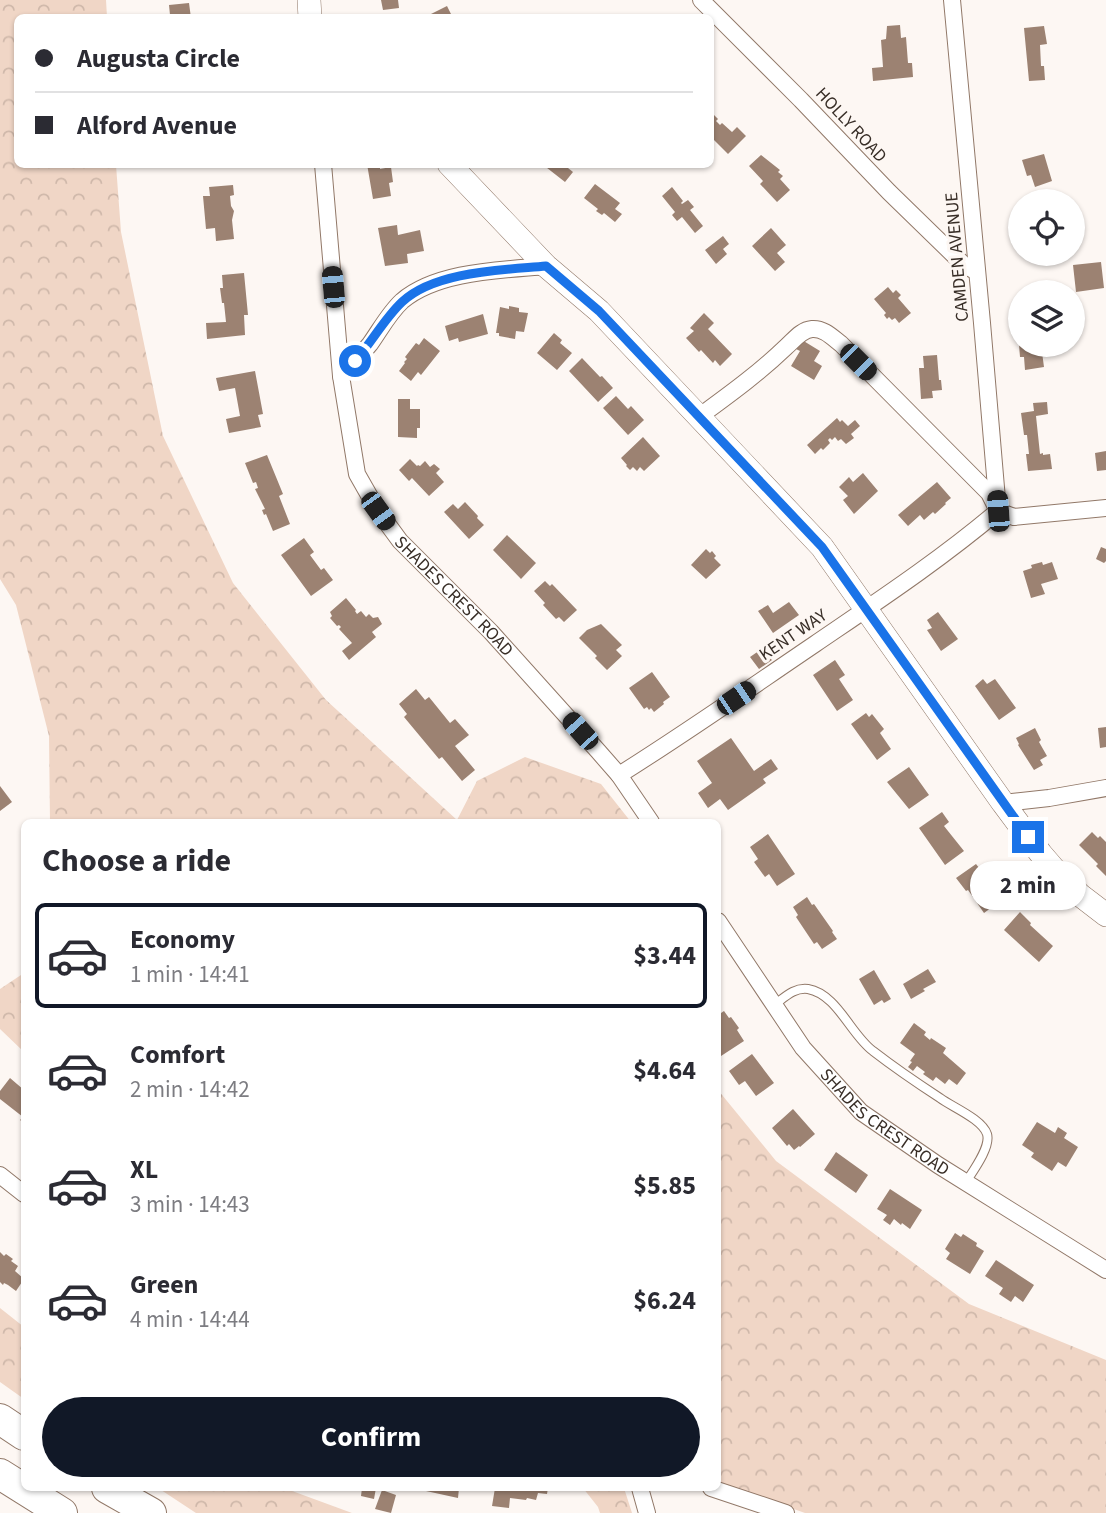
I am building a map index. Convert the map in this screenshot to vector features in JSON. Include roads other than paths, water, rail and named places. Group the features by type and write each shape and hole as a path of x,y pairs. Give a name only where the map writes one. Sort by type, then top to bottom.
{"highway":[{"path":"0,1419 21,1433"},
{"path":"0,1474 21,1487"},
{"path":"27,1491 62,1513"},
{"path":"112,1491 151,1513"}],"street":[{"name":"HOLLY ROAD","path":"701,0 802,100 889,192 964,265 977,272"},
{"name":"CAMDEN AVENUE","path":"952,0 998,511"},
{"name":"SHADES CREST ROAD","path":"323,168 341,376 357,474 378,511 400,541 491,632 619,775 649,819"},
{"path":"453,168 546,266 599,311 822,547 1003,803 1060,876 1106,915"},
{"path":"341,376 369,346 403,301 429,285 466,274 546,266"},
{"path":"700,416 765,368 802,332 820,330 841,345 989,493 998,511 1014,517 1106,508"},
{"name":"KENT WAY","path":"619,775 867,609 961,542 998,511"},
{"path":"1003,803 1106,788"},
{"name":"SHADES CREST ROAD","path":"721,926 803,1048 861,1112 1106,1270"},
{"path":"0,1175 21,1192"},
{"path":"641,1491 647,1513"},
{"path":"720,1491 786,1513"}],"lane":[{"path":"774,1005 793,991 807,989 818,994 832,1002 859,1039 872,1051 974,1119 984,1129 988,1143 966,1182"}]}
